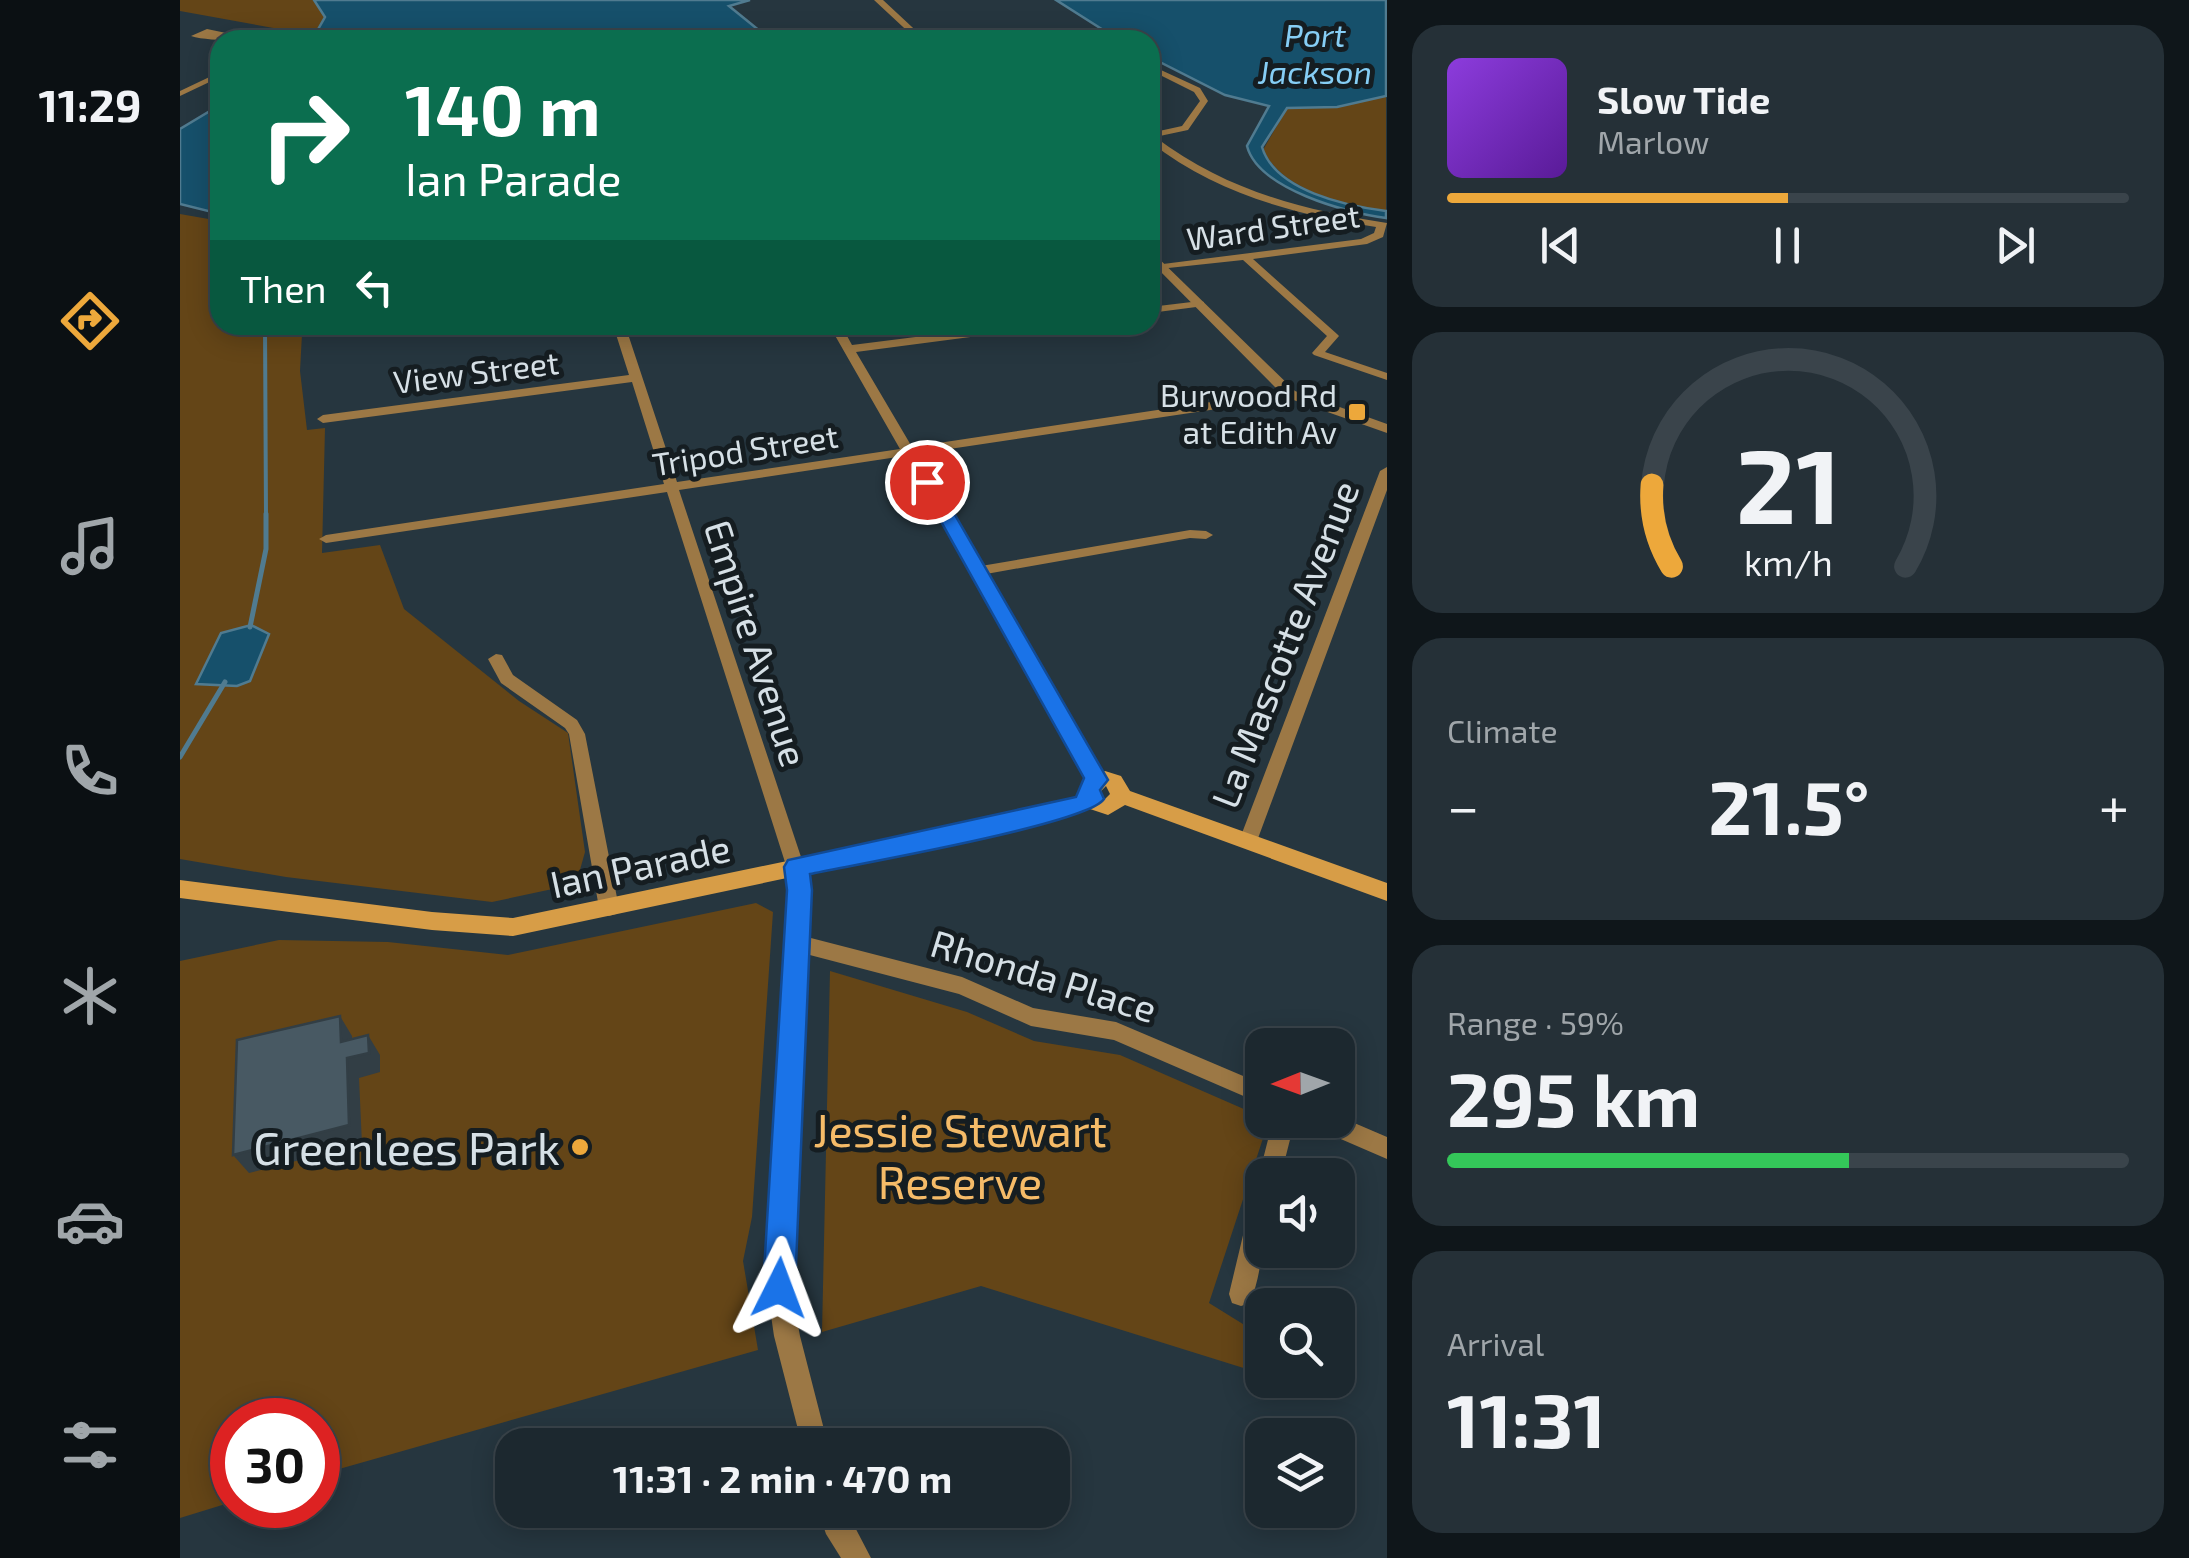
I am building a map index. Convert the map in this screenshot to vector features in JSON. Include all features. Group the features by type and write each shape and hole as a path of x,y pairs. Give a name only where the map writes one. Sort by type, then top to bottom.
{"main road":[{"name":"Ian Parade","path":"185,892 513,926 1032,818 1095,790 1114,805 1122,796 1248,841"},
{"path":"1248,841 1386,892"}],"street":[{"path":"878,0 911,30"},
{"path":"224,30 229,27"},
{"path":"195,35 210,34"},
{"path":"1160,72 1197,90 1204,101 1185,128 1160,134"},
{"path":"180,94 210,79"},
{"path":"1160,145 1183,164 1234,191 1325,216 1384,225"},
{"path":"1221,196 1234,191"},
{"name":"Ward Street","path":"1162,266 1363,242 1379,235 1384,225"},
{"path":"1244,256 1333,336 1318,352 1386,377"},
{"path":"1162,266 1290,394 1386,428"},
{"path":"1160,309 1200,304"},
{"name":"Empire Avenue","path":"622,335 800,882 779,1288 811,1428"},
{"path":"841,335 978,570 1095,790"},
{"path":"850,350 963,335"},
{"name":"View Street","path":"322,419 636,378"},
{"name":"Tripod Street","path":"326,539 1290,394"},
{"name":"La Mascotte Avenue","path":"1248,841 1386,472"},
{"path":"978,570 1190,534 1206,535"},
{"path":"496,659 507,679 571,724 578,734 609,908"},
{"name":"Rhonda Place","path":"797,942 962,986 1031,1017 1116,1031 1245,1087"},
{"path":"1355,1135 1386,1148"},
{"path":"1241,1294 1247,1268"},
{"path":"838,1528 857,1558"}],"green space":[{"path":"180,0 314,0 326,16 318,30 284,30 180,11"},
{"path":"1386,96 1386,211 1334,200 1300,186 1272,164 1263,150 1287,108 1337,107"},
{"path":"180,214 210,219 210,335 302,335 300,371 307,430 325,428 322,553 380,545 404,609 519,701 568,733 585,852 576,884 492,902 286,877 180,859"},
{"name":"Greenlees Park","path":"756,903 773,912 752,1217 743,1261 758,1350 340,1469 340,1398 210,1398 210,1509 180,1518 180,961 279,940 388,942 508,955"},
{"name":"Jessie Stewart Reserve","path":"830,971 967,1012 1034,1041 1120,1055 1245,1110 1245,1138 1263,1138 1257,1158 1245,1158 1245,1193 1209,1303 1245,1325 1245,1368 981,1286 822,1332"}],"water":[{"path":"314,0 750,0 729,6 759,30 318,30 325,17"},
{"name":"Port Jackson","path":"1056,0 1386,0 1386,96 1337,107 1287,108 1262,147 1269,162 1297,185 1333,200 1386,211 1386,218 1349,211 1306,196 1268,175 1247,146 1269,106 1225,95 1160,62 1160,30 1103,30"},
{"path":"210,111 210,212 180,204 180,129"},
{"path":"251,625 269,634 250,681 237,686 196,684 221,633"}],"building":[{"path":"340,1016 341,1042 368,1035 369,1053 347,1058 349,1125 233,1155 237,1040"}],"waterway":[{"path":"265,335 266,517"},
{"path":"250,627 266,549 266,517"},
{"path":"180,757 225,682"}],"place":[{"name":"Burwood Rd at Edith Av","path":"1357,412"},
{"name":"Greenlees Park","path":"580,1147"}],"route":[{"path":"779,1288 800,890 796,867 1006,824 1082,804 1092,799 1088,788 1097,780 927,482"}]}
